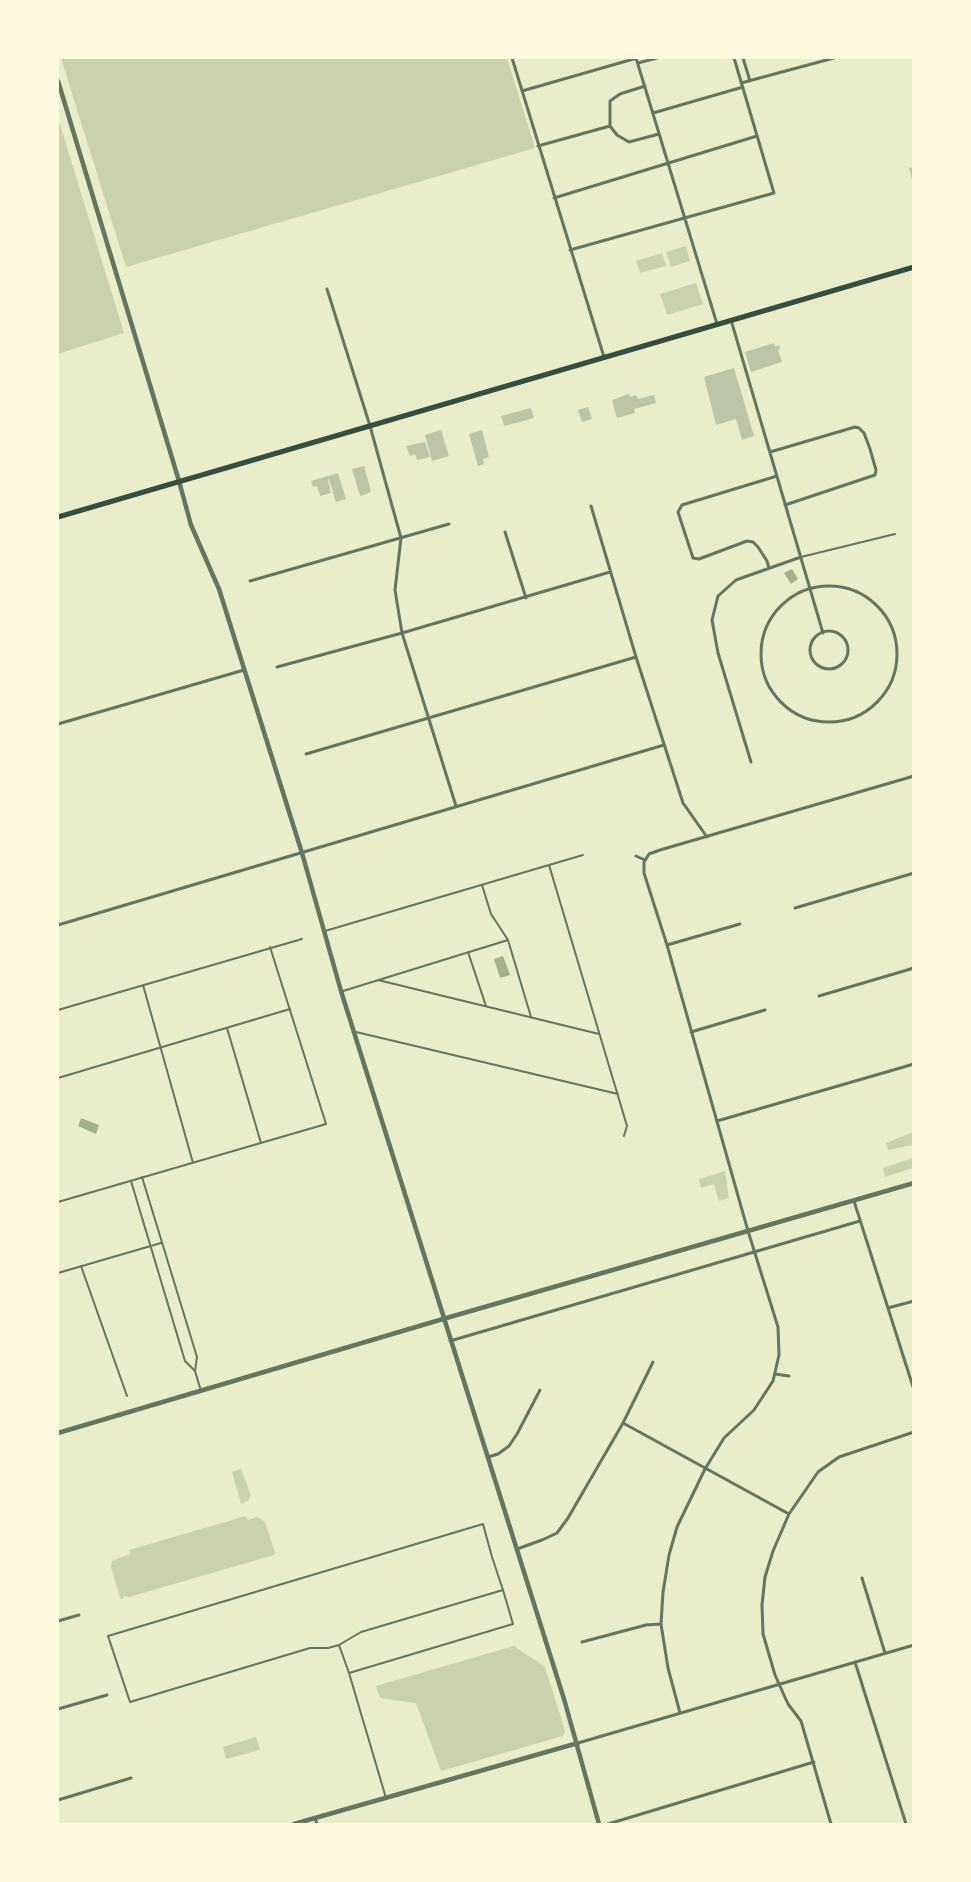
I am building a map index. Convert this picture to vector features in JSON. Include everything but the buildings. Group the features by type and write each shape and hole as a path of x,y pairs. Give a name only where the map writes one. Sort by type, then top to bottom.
{"main road":[{"path":"58,517 914,267"}],"street":[{"path":"512,58 604,357"},
{"path":"522,91 636,58 717,324"},
{"path":"638,63 657,58"},
{"path":"570,250 774,193 734,58"},
{"path":"743,58 750,81"},
{"path":"653,113 750,81 834,58"},
{"path":"58,81 191,525 219,590 302,853 340,991 578,1743 599,1824"},
{"path":"645,86 620,94 610,101 610,126 617,135 629,142 659,134"},
{"path":"538,146 610,126"},
{"path":"554,198 757,136"},
{"path":"327,289 370,426 400,538 395,590 402,633 456,806"},
{"path":"731,320 823,633"},
{"path":"770,452 855,428 859,428 864,433 870,449 876,474 786,505"},
{"path":"769,568 758,547 753,542 747,541 699,559 693,558 678,512 682,505 777,476"},
{"path":"591,506 636,657 683,803 707,837"},
{"path":"250,581 448,524"},
{"path":"505,532 526,598"},
{"path":"751,762 718,654 712,620 718,596 736,580 801,557"},
{"path":"277,668 526,598 610,572"},
{"path":"826,587 844,588 862,595 878,607 889,622 894,635 897,654 894,676 884,695 873,706 853,718 832,722 810,720 792,712 775,696 766,681 761,660 761,642 765,629 774,611 790,598 809,589 826,587"},
{"path":"828,632 839,635 846,643 845,658 842,663 833,669 822,668 810,656 811,644 818,635 823,633 828,632"},
{"path":"306,754 636,657"},
{"path":"58,724 244,670"},
{"path":"58,925 664,745"},
{"path":"680,1713 668,1668 661,1624 668,1563 677,1527 705,1469 724,1438 754,1410 773,1381 779,1355 778,1327 748,1231 667,945 644,872 645,859 654,852 914,776"},
{"path":"636,856 645,859"},
{"path":"795,908 914,873"},
{"path":"667,945 740,924"},
{"path":"819,996 914,968"},
{"path":"691,1032 765,1010"},
{"path":"717,1121 914,1064"},
{"path":"58,1433 914,1183"},
{"path":"854,1201 914,1390"},
{"path":"450,1341 860,1220"},
{"path":"888,1308 914,1301"},
{"path":"517,1549 557,1533 568,1518 623,1423 653,1362"},
{"path":"775,1374 789,1376"},
{"path":"488,1457 498,1454 509,1446 540,1390"},
{"path":"623,1423 789,1514"},
{"path":"832,1824 801,1721 788,1704 775,1676 763,1634 762,1605 765,1576 773,1551 789,1514 818,1472 840,1457 914,1432"},
{"path":"862,1578 885,1653"},
{"path":"58,1621 79,1615"},
{"path":"582,1642 646,1625 661,1624"},
{"path":"294,1824 914,1645"},
{"path":"855,1662 906,1824"},
{"path":"58,1709 107,1695"},
{"path":"608,1824 814,1762"},
{"path":"58,1800 131,1778"},
{"path":"315,1818 317,1824"}],"lane":[{"path":"801,557 895,534"},
{"path":"323,932 583,855"},
{"path":"549,865 627,1126 624,1136"},
{"path":"482,885 491,914 508,940 531,1017"},
{"path":"58,1010 302,939"},
{"path":"340,991 508,940"},
{"path":"58,1202 326,1124 270,947"},
{"path":"468,952 486,1006"},
{"path":"378,980 600,1034"},
{"path":"143,985 193,1162"},
{"path":"58,1078 290,1009"},
{"path":"227,1028 261,1143"},
{"path":"354,1031 618,1094"},
{"path":"142,1177 197,1357 195,1371 201,1391"},
{"path":"131,1181 185,1361 195,1371"},
{"path":"58,1273 162,1243"},
{"path":"81,1266 126,1396"},
{"path":"349,1673 513,1624 503,1590 482,1524 108,1636 130,1702 310,1648 328,1648 339,1645 361,1632 503,1590"},
{"path":"339,1645 386,1798"}],"shaded area":[{"path":"61,58 507,58 535,148 126,267"},
{"path":"58,118 124,333 58,354"},
{"path":"686,246 690,261 671,267 666,252"},
{"path":"662,253 666,266 640,273 636,261"},
{"path":"696,283 703,304 667,315 660,294"},
{"path":"792,569 798,579 791,584 784,573"},
{"path":"503,956 510,975 500,978 494,959"},
{"path":"81,1118 99,1125 96,1134 78,1126"},
{"path":"913,1132 913,1145 888,1150 886,1143"},
{"path":"913,1158 913,1168 885,1177 883,1168"},
{"path":"725,1171 729,1198 719,1201 714,1184 701,1188 699,1179"},
{"path":"241,1469 251,1495 248,1501 241,1504 232,1472"},
{"path":"246,1516 248,1520 258,1517 265,1522 275,1552 274,1555 129,1597 124,1596 123,1599 120,1598 111,1567 112,1561 130,1554 129,1550"},
{"path":"514,1646 545,1667 565,1731 563,1736 441,1771 416,1703 380,1698 376,1686"},
{"path":"256,1737 260,1750 226,1759 223,1747"}]}
